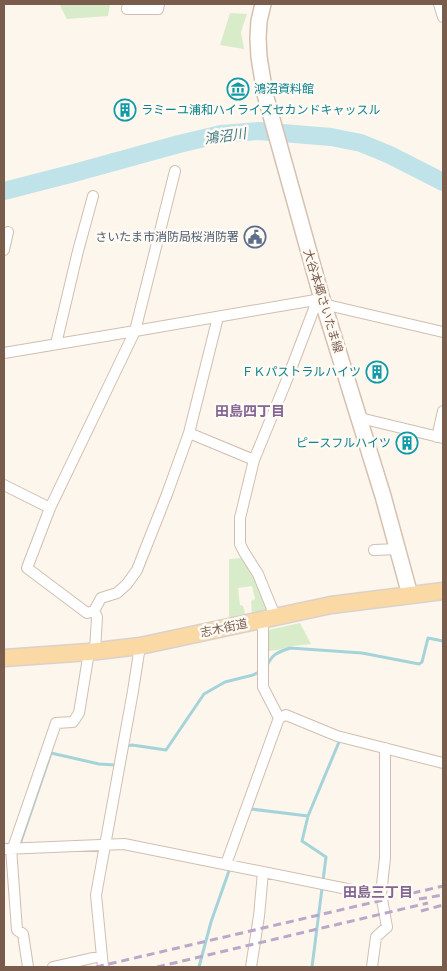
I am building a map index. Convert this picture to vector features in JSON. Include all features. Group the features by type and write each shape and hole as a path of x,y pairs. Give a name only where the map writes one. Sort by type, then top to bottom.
{"main road":[{"name":"大谷本郷さいたま線","path":"264,4 259,21 258,38 265,94 321,301 360,418 410,595"},
{"name":"志木街道","path":"4,658 92,652 140,646 331,605 443,591"}],"street":[{"path":"128,4 127,9 158,9 159,4"},
{"path":"439,4 443,17"},
{"path":"175,171 134,332 50,508 27,568 87,613 94,611 101,598 117,593 127,584 137,570 189,433 218,317"},
{"path":"56,344 93,196"},
{"path":"4,250 8,232"},
{"path":"226,864 279,718 263,686 269,618 258,574 240,544 240,518 254,460 321,301"},
{"path":"4,352 321,301 443,332"},
{"path":"360,418 440,438 443,411"},
{"path":"189,433 254,460"},
{"path":"4,485 50,508"},
{"path":"374,550 398,549"},
{"path":"28,967 23,934 17,930 9,848 56,723 73,722 80,713 97,617 94,611"},
{"path":"102,967 96,894 140,646"},
{"path":"279,718 286,715 337,736 443,763"},
{"path":"372,967 376,938 387,927 382,894 385,858 385,748"},
{"path":"9,848 124,844 367,893 382,894"},
{"path":"251,967 263,872"},
{"path":"53,967 101,956"}],"green space":[{"path":"60,4 110,4 108,16 67,19"},
{"path":"230,13 247,14 241,32 244,49 220,45"},
{"path":"242,558 254,574 268,611 252,615 251,601 255,599 252,586 238,588 240,605 243,606 246,616 229,620 229,559"},
{"path":"300,623 311,644 267,651 268,630"}],"waterway":[{"name":"鴻沼川","path":"4,191 221,134 258,131 331,137 361,143 390,155 443,182"},
{"path":"266,668 275,655 290,648 362,653 419,664 422,662 428,638 443,641"},
{"path":"127,746 132,745 166,750 204,694 225,682 261,671"},
{"path":"312,967 326,857 302,841 308,816 339,742"},
{"path":"19,847 51,753 99,764 116,765"},
{"path":"250,810 308,816"},
{"path":"199,967 211,922 230,868"}],"railway":[{"path":"96,967 443,886"},
{"path":"419,899 443,895"},
{"path":"157,967 428,903"},
{"path":"421,911 443,905"}],"place":[{"name":"鴻沼資料館","path":"238,89"},
{"name":"ラミーユ浦和ハイライズセカンドキャッスル","path":"125,110"},
{"name":"さいたま市消防局桜消防署","path":"255,237"},
{"name":"ＦＫパストラルハイツ","path":"377,372"},
{"name":"ピースフルハイツ","path":"407,443"}],"district":[{"name":"田島四丁目","path":"250,411"},
{"name":"田島三丁目","path":"378,892"}]}
